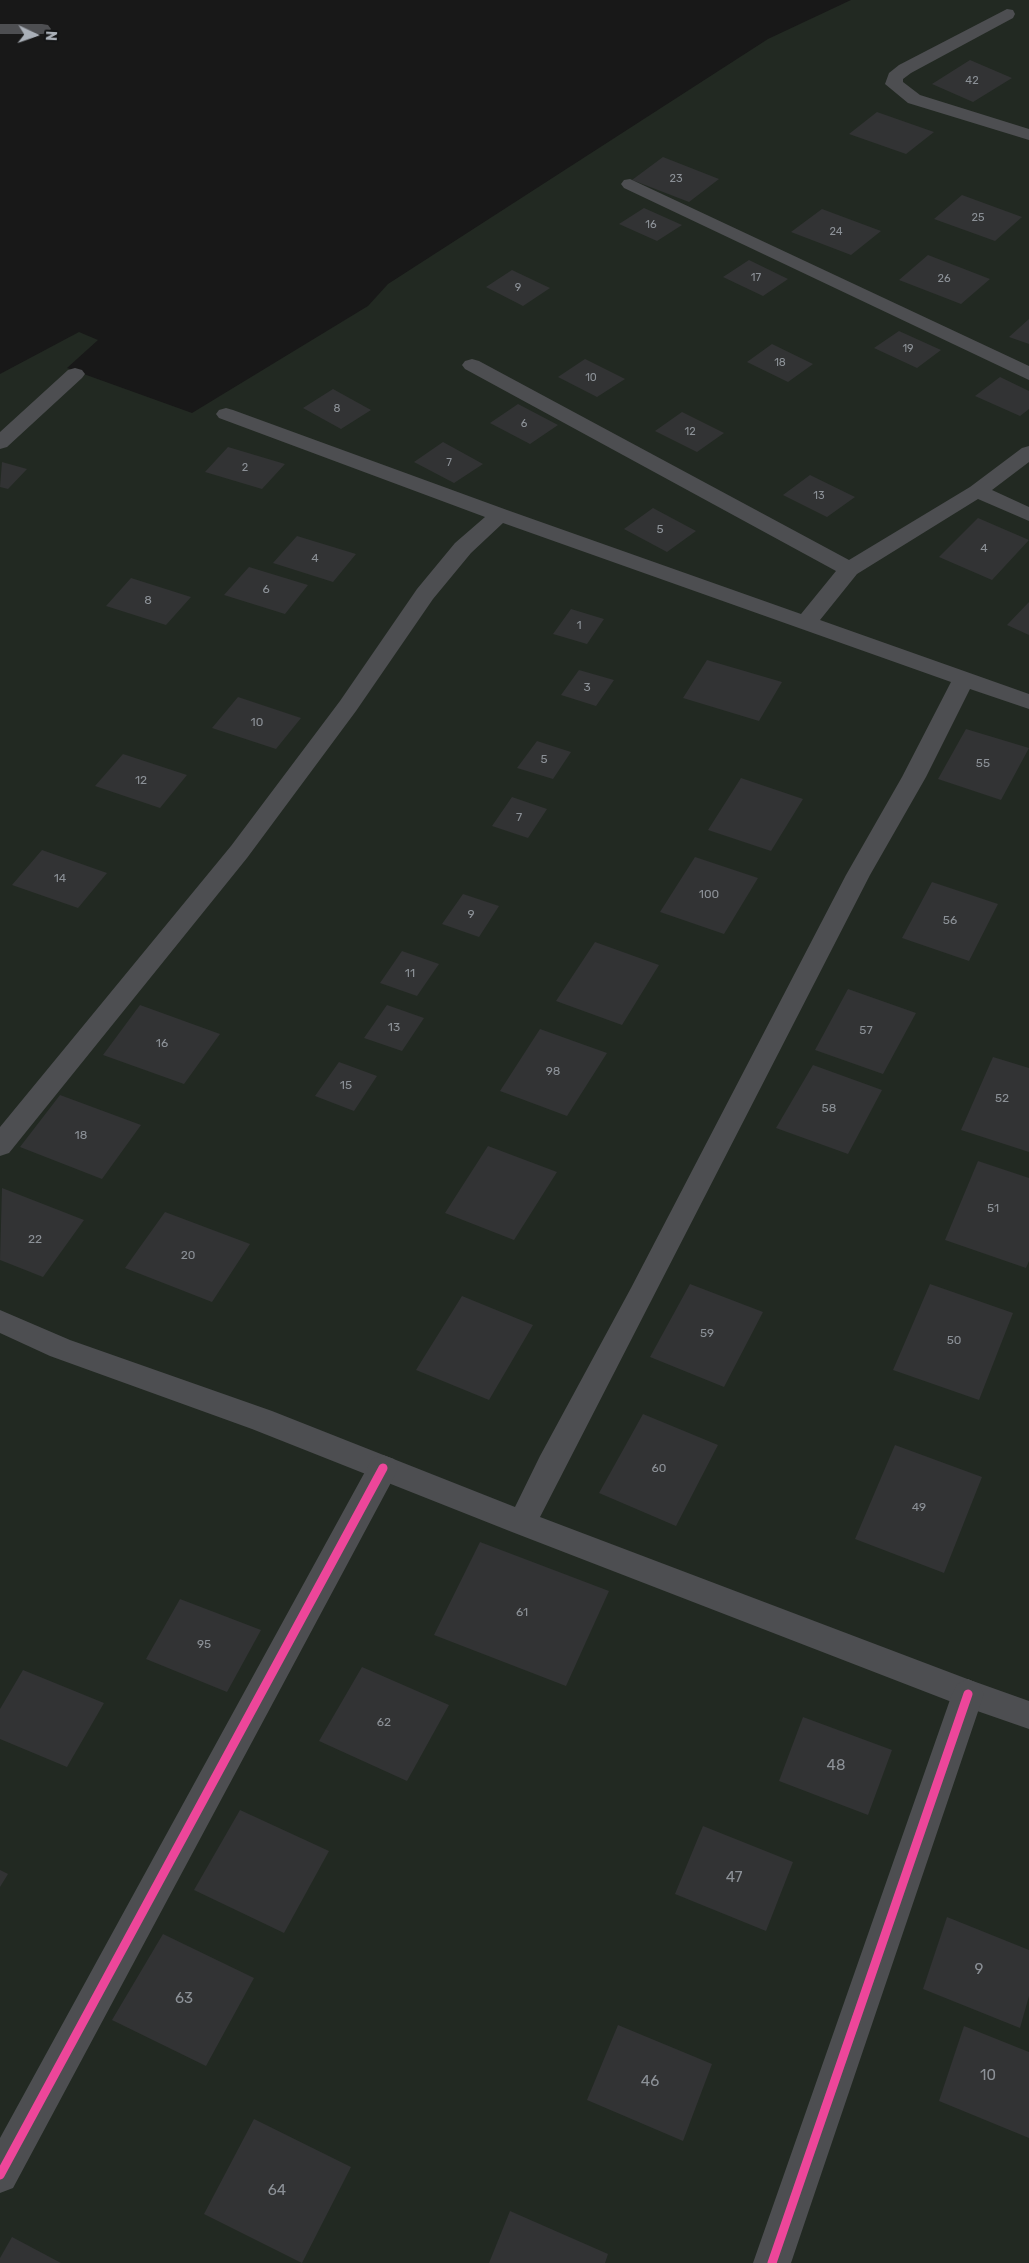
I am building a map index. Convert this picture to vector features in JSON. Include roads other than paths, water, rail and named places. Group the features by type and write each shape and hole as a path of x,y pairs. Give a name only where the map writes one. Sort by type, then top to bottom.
{"street":[{"path":"0,29 42,29"},
{"path":"0,2176 383,1468"},
{"path":"772,2263 968,1694"}],"lane":[{"path":"1007,14 905,69 895,77 894,84 914,99 1029,136"},
{"path":"630,184 1029,374"},
{"path":"472,365 849,569"},
{"path":"0,443 74,374"},
{"path":"226,414 500,515 963,681 1029,702"},
{"path":"806,624 849,569 978,491 1029,452"},
{"path":"978,491 1029,515"},
{"path":"0,1146 239,852 348,706 425,594 463,548 500,515"},
{"path":"522,1524 550,1465 646,1287 858,875 914,777 963,681"},
{"path":"0,1321 60,1348 262,1420 522,1524 968,1694 1029,1715"}]}
